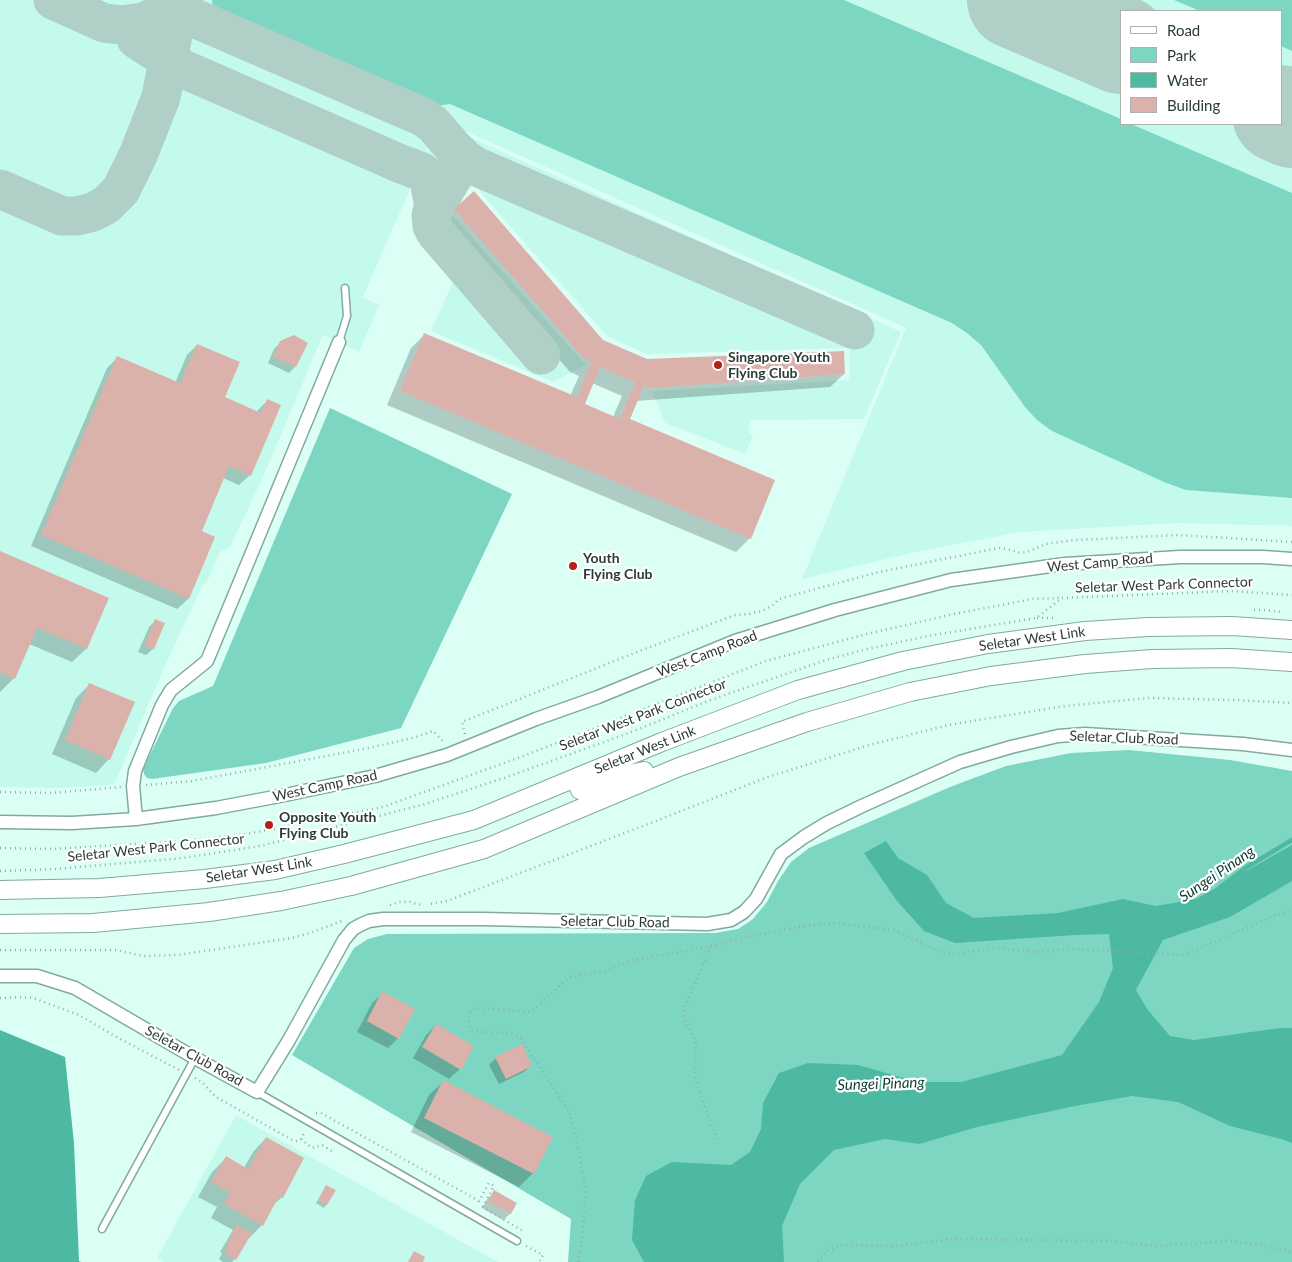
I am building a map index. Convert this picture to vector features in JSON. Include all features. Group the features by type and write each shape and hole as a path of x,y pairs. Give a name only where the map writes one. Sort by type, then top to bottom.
{"main road":[{"name":"Seletar West Link","path":"0,890 99,888 205,879 275,870 344,854 474,820 662,742 798,690 903,661 988,644 1085,631 1148,627 1232,626 1292,630"},
{"name":"Seletar West Link","path":"0,924 94,922 209,912 281,901 351,886 484,849 679,767 808,722 910,692 991,676 1085,664 1152,659 1230,658 1292,662"},
{"path":"575,778 580,790 586,791 630,774 679,767"}],"street":[{"path":"136,819 133,786 135,771 162,705 171,690 207,661 339,342"},
{"name":"West Camp Road","path":"0,822 72,822 136,819 216,808 303,792 400,770 447,755 536,719 598,697 735,641 834,610 951,580 1084,562 1180,557 1292,558"},
{"name":"Seletar Club Road","path":"0,976 37,976 75,988 257,1092 289,1040 344,940 353,929 360,925 383,919 483,919 707,924 731,920 744,912 756,899 781,854 804,837 827,823 862,806 960,762 1058,736 1085,734 1179,739 1292,750"}],"lane":[{"path":"339,342 347,316 345,288"},
{"path":"102,1229 195,1058"},
{"path":"257,1092 517,1241"}],"path":[{"path":"458,737 465,734 462,722 638,652 735,614 750,614 762,611 779,599 878,572 998,548 1020,553 1046,544 1074,540 1179,535 1292,542"},
{"name":"Seletar West Park Connector","path":"0,871 55,869 183,858 260,846 364,820 425,804 504,778 629,733 708,701 826,660 928,636 1036,618 1062,598 1232,591 1292,594"},
{"path":"0,848 52,849 183,842 247,834 383,807 526,755 766,661 867,634 954,614 1032,599 1062,598"},
{"path":"430,905 457,897 634,830 765,778 866,746 948,725 1066,706 1149,698 1292,703"},
{"path":"0,792 51,792 192,781 369,748 433,731 442,741 446,741"},
{"path":"384,906 399,902 422,905"},
{"path":"578,1262 586,1192 576,1136 569,1111 518,1036 508,1033 479,1033 472,1031 468,1026 468,1019 470,1012 474,1009 529,1012 569,977 602,972 634,960 803,926 834,923 894,930 941,952 955,954 995,948 1037,952 1094,949 1185,955 1276,915 1292,911"},
{"path":"0,950 116,950 143,956 178,955 291,938 341,921"},
{"path":"711,946 685,1006 683,1016 696,1042 695,1076 718,1140"},
{"path":"301,1139 312,1148 322,1145 335,1153"},
{"path":"818,1262 826,1251 843,1245 895,1246 952,1239 1111,1241 1156,1246 1230,1241 1292,1252"},
{"path":"517,1241 543,1255 539,1262"}],"shaded area":[{"path":"0,0 1292,0 1292,526 1178,523 1020,532 916,552 802,579 906,328 445,122 438,125 363,297 379,305 359,352 323,335 263,477 230,547 220,552 207,582 202,586 114,785 54,788 0,787"},
{"path":"443,125 901,332 864,419 751,420 748,431 753,436 745,454 665,423 652,391 849,380 850,348 647,354 607,336 474,185 447,209 582,361 588,364 553,382 431,331 455,277 412,226 418,199 413,185 439,127"},
{"path":"236,1115 498,1262 164,1262 157,1258"}],"green space":[{"path":"212,0 844,0 1120,119 1120,125 1133,125 1292,193 1292,498 1186,490 1164,482 1052,431 1037,420 1025,407 981,345 952,323 450,104 429,107 221,19 213,11"},
{"path":"1174,0 1292,0 1292,51 1282,46 1282,10 1198,10"},
{"path":"330,408 512,494 401,728 266,763 152,779 147,778 143,769 173,708 179,701 213,686"},
{"path":"1129,750 1230,760 1292,771 1292,1262 568,1262 571,1219 292,1055 354,948 368,939 387,934 715,933 738,929 753,919 767,902 791,862 809,848 950,787 1006,766 1071,753"}],"water":[{"path":"886,841 898,858 927,875 946,903 974,918 1058,913 1123,899 1156,906 1196,899 1292,845 1292,881 1230,917 1163,940 1136,990 1147,1009 1170,1036 1194,1040 1292,1028 1292,1143 1230,1126 1178,1102 1132,1096 977,1127 919,1144 885,1139 834,1150 800,1184 782,1226 784,1262 644,1262 632,1240 635,1200 646,1176 672,1162 731,1165 750,1152 761,1129 763,1103 779,1073 808,1063 858,1065 918,1082 961,1082 1062,1055 1099,1002 1113,968 1109,934 955,943 924,931 897,901 864,853"},
{"path":"0,1030 65,1057 74,1143 79,1261 81,1262 0,1262"}],"building":[{"name":"Singapore Youth Flying Club","path":"474,191 603,340 647,359 844,351 845,374 650,388 644,386 630,419 775,480 751,539 400,391 424,333 577,397 591,362 584,358 454,209","holes":["600,367 635,382 620,419 585,404"]},
{"path":"294,335 308,343 296,367 273,357 280,341"},
{"path":"197,344 240,362 225,397 261,413 267,399 281,405 251,476 229,466 202,531 215,537 189,599 41,535 117,356 180,383"},
{"path":"0,551 109,598 87,649 37,628 15,679 0,672"},
{"path":"155,619 165,623 154,649 144,645"},
{"path":"89,683 135,702 110,760 65,740"},
{"path":"382,991 415,1009 399,1039 367,1021"},
{"path":"436,1024 474,1046 461,1070 422,1047"},
{"path":"522,1044 532,1066 506,1079 495,1057"},
{"path":"443,1080 553,1137 534,1174 424,1118"},
{"path":"266,1137 304,1158 283,1198 279,1196 263,1226 224,1204 230,1193 211,1182 226,1156 248,1169"},
{"path":"326,1185 336,1190 327,1205 318,1200"},
{"path":"494,1190 517,1203 511,1214 488,1201"},
{"path":"237,1225 252,1233 236,1260 224,1253 228,1246 226,1245"},
{"path":"414,1251 425,1257 423,1262 408,1262"}],"waterway":[{"name":"Sungei Pinang","path":"1220,887 1247,867 1292,840"}],"taxiway":[{"path":"53,0 104,23 122,25 151,19 162,11"},
{"path":"181,0 184,9 192,17 423,117 433,124 454,148 459,159 458,168 431,215 432,226 541,355"},
{"path":"0,189 62,216 77,216 93,212 106,205 121,190 139,153 161,97 173,35"},
{"path":"136,39 181,68 420,171 429,180 433,211"},
{"path":"454,148 475,166 855,330"}],"runway":[{"path":"1016,0 1120,45"},
{"path":"1282,114 1292,119"}],"place":[{"name":"Singapore Youth Flying Club","path":"718,365"},
{"name":"Youth Flying Club","path":"573,566"},
{"name":"Opposite Youth Flying Club","path":"269,825"}]}
